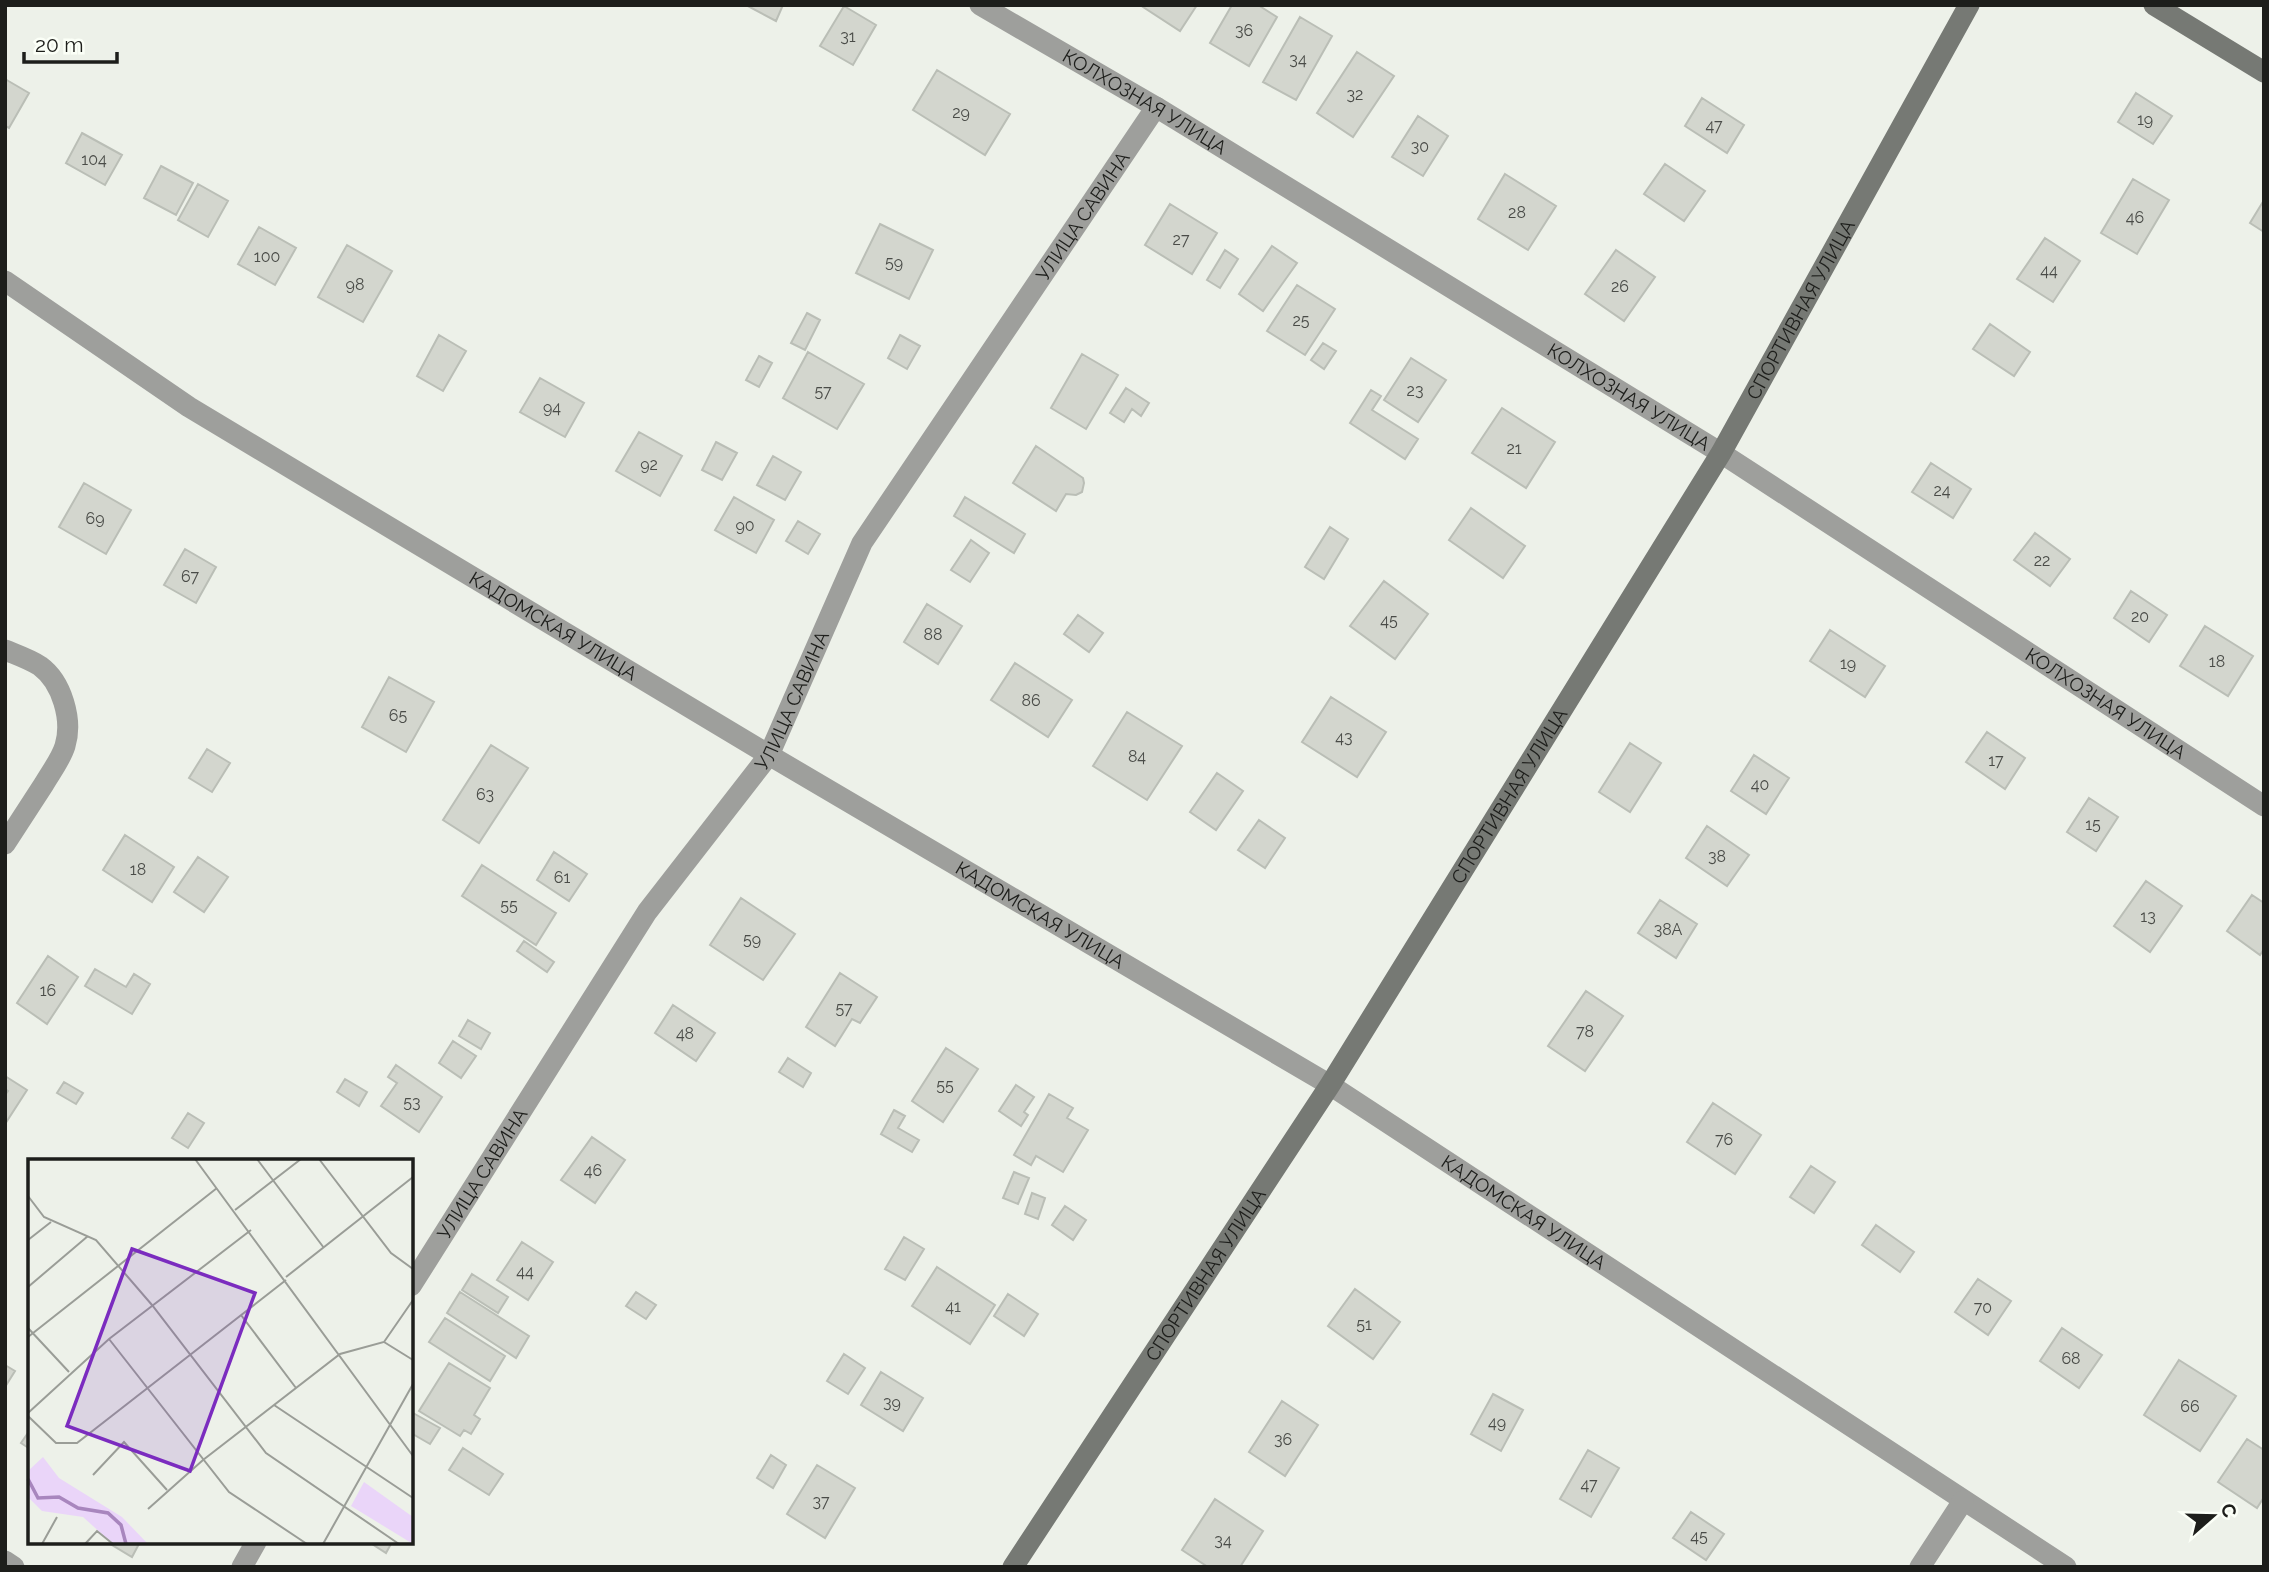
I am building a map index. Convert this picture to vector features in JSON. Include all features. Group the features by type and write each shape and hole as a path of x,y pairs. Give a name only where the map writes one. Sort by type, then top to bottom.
{"street":[{"name":"КОЛХОЗНАЯ УЛИЦА","path":"980,5 1156,107 1721,453 2264,806"},
{"name":"СПОРТИВНАЯ УЛИЦА","path":"1013,1567 1330,1085 1721,453 1969,5"},
{"path":"2154,5 2264,72"},
{"name":"УЛИЦА САВИНА","path":"413,1283 647,912 769,755 862,543 1156,107"},
{"name":"КАДОМСКАЯ УЛИЦА","path":"5,281 189,407 769,755 1330,1085 2066,1567"},
{"path":"5,650 42,667 55,683 65,706 66,726 65,745 5,844"},
{"path":"1920,1567 1963,1501"},
{"path":"242,1567 255,1544"},
{"path":"5,1562 14,1567"}],"building":[{"path":"746,5 783,5 776,21"},
{"path":"1140,5 1197,5 1180,31"},
{"path":"1232,5 1258,5 1277,17 1249,66 1210,43"},
{"path":"844,6 876,25 853,65 820,46"},
{"path":"1300,17 1332,36 1296,100 1263,82"},
{"path":"1357,52 1394,76 1353,137 1317,113"},
{"path":"937,70 1010,114 985,155 913,110"},
{"path":"5,79 29,93 9,128 5,126"},
{"path":"2136,93 2172,116 2153,144 2118,122"},
{"path":"1702,98 1744,125 1727,153 1685,126"},
{"path":"1418,116 1448,136 1423,176 1392,157"},
{"path":"82,133 122,155 105,185 66,163"},
{"path":"1665,164 1705,191 1684,221 1644,194"},
{"path":"161,166 193,183 176,215 144,198"},
{"path":"1505,174 1556,206 1528,250 1478,219"},
{"path":"2133,179 2169,200 2137,254 2101,233"},
{"path":"198,184 228,201 208,237 178,220"},
{"path":"2264,200 2264,232 2250,223"},
{"path":"1170,204 1217,233 1192,274 1145,245"},
{"path":"880,224 933,250 909,299 856,273"},
{"path":"259,227 296,248 275,285 238,264"},
{"path":"2045,238 2080,261 2053,302 2017,279"},
{"path":"347,245 392,271 363,322 318,297"},
{"path":"1272,246 1297,263 1263,311 1239,294"},
{"path":"1225,250 1238,259 1220,288 1207,280"},
{"path":"1616,250 1655,277 1624,321 1585,294"},
{"path":"1297,285 1335,309 1305,355 1267,331"},
{"path":"807,313 820,320 805,350 791,343"},
{"path":"1990,324 2030,352 2014,376 1973,349"},
{"path":"439,335 466,351 443,391 417,376"},
{"path":"900,335 920,346 907,369 888,358"},
{"path":"1323,343 1336,351 1324,369 1311,360"},
{"path":"808,352 864,384 837,429 783,398"},
{"path":"1082,354 1118,375 1086,429 1051,408"},
{"path":"759,356 772,363 759,387 746,380"},
{"path":"1411,358 1446,380 1418,422 1384,400"},
{"path":"540,378 584,403 565,437 520,412"},
{"path":"1126,388 1149,403 1141,416 1132,409 1124,422 1110,413"},
{"path":"1371,390 1381,396 1372,410 1418,439 1405,459 1350,423"},
{"path":"1502,408 1555,442 1526,488 1472,453"},
{"path":"639,432 682,456 660,496 616,471"},
{"path":"716,442 737,453 722,480 702,470"},
{"path":"1036,446 1083,478 1082,492 1076,495 1066,494 1056,511 1013,483"},
{"path":"773,456 801,472 785,500 757,485"},
{"path":"1931,463 1971,489 1953,518 1912,492"},
{"path":"84,483 131,510 106,554 59,527"},
{"path":"734,497 774,520 756,553 715,530"},
{"path":"965,497 1025,534 1014,553 954,516"},
{"path":"1471,508 1525,546 1503,578 1449,540"},
{"path":"798,521 820,534 808,554 786,541"},
{"path":"1330,527 1348,539 1324,579 1305,567"},
{"path":"2035,533 2070,559 2050,586 2014,560"},
{"path":"971,540 989,553 970,582 951,570"},
{"path":"185,549 216,567 196,603 164,585"},
{"path":"1384,581 1428,614 1395,659 1350,626"},
{"path":"2131,591 2167,615 2149,642 2114,618"},
{"path":"927,604 962,626 938,664 904,642"},
{"path":"1078,615 1103,633 1089,652 1064,634"},
{"path":"2205,626 2253,656 2228,696 2180,666"},
{"path":"1830,630 1885,666 1865,697 1810,661"},
{"path":"1015,663 1072,700 1048,737 991,700"},
{"path":"389,677 434,702 406,752 362,727"},
{"path":"1331,697 1386,732 1357,777 1302,742"},
{"path":"1127,712 1182,746 1147,800 1093,766"},
{"path":"1987,732 2025,758 2005,789 1966,762"},
{"path":"1630,743 1661,763 1630,812 1599,792"},
{"path":"491,745 528,768 479,843 443,820"},
{"path":"207,749 230,763 212,792 189,778"},
{"path":"1754,755 1789,778 1766,814 1731,791"},
{"path":"1217,773 1243,791 1216,830 1190,812"},
{"path":"2089,798 2118,817 2096,851 2067,832"},
{"path":"1259,820 1285,838 1265,868 1238,850"},
{"path":"1707,826 1749,855 1727,886 1686,858"},
{"path":"125,835 174,867 152,902 103,870"},
{"path":"554,852 587,874 569,901 537,880"},
{"path":"198,857 228,877 204,912 174,892"},
{"path":"482,865 556,913 536,945 462,896"},
{"path":"2146,881 2182,906 2150,952 2114,926"},
{"path":"2252,895 2264,903 2264,949 2260,955 2227,931"},
{"path":"741,898 795,934 763,980 710,945"},
{"path":"1660,900 1697,924 1676,958 1638,933"},
{"path":"524,941 554,962 547,972 517,951"},
{"path":"48,956 78,977 47,1024 17,1003"},
{"path":"95,969 126,987 134,974 150,984 132,1014 85,986"},
{"path":"840,973 877,997 860,1023 852,1019 835,1046 806,1027"},
{"path":"1586,991 1623,1016 1585,1071 1548,1046"},
{"path":"673,1005 715,1033 696,1061 655,1033"},
{"path":"468,1020 490,1033 481,1049 459,1036"},
{"path":"453,1041 476,1056 461,1078 439,1063"},
{"path":"946,1048 978,1069 943,1122 912,1101"},
{"path":"788,1058 811,1073 803,1087 779,1072"},
{"path":"396,1065 442,1097 419,1132 381,1106 397,1083 388,1077"},
{"path":"5,1076 27,1090 5,1124 5,1095 8,1091 5,1089"},
{"path":"345,1079 367,1092 359,1106 337,1092"},
{"path":"64,1082 83,1093 76,1104 57,1093"},
{"path":"1016,1085 1034,1097 1024,1112 1028,1115 1021,1126 999,1111"},
{"path":"1049,1094 1073,1108 1067,1118 1088,1130 1063,1172 1036,1156 1031,1165 1014,1155"},
{"path":"1713,1103 1761,1135 1735,1174 1687,1142"},
{"path":"894,1110 905,1116 898,1128 919,1140 912,1152 881,1134"},
{"path":"188,1113 204,1123 188,1148 172,1138"},
{"path":"592,1137 625,1160 595,1203 561,1180"},
{"path":"1811,1166 1835,1182 1814,1213 1790,1197"},
{"path":"1014,1172 1029,1178 1018,1204 1003,1198"},
{"path":"1032,1193 1045,1198 1038,1219 1025,1214"},
{"path":"1065,1206 1086,1220 1073,1240 1052,1225"},
{"path":"1876,1225 1914,1252 1900,1272 1862,1245"},
{"path":"904,1237 924,1249 905,1280 885,1269"},
{"path":"522,1242 553,1262 528,1300 497,1280"},
{"path":"937,1267 995,1305 970,1344 912,1306"},
{"path":"472,1274 508,1297 498,1313 462,1290"},
{"path":"1978,1279 2011,1301 1988,1335 1955,1312"},
{"path":"1355,1289 1400,1322 1373,1359 1328,1326"},
{"path":"460,1292 529,1336 516,1358 447,1313"},
{"path":"636,1292 656,1305 646,1319 626,1306"},
{"path":"1008,1294 1038,1314 1024,1336 994,1316"},
{"path":"445,1318 505,1356 490,1381 429,1342"},
{"path":"2062,1328 2102,1355 2079,1388 2040,1361"},
{"path":"844,1354 865,1368 848,1394 827,1381"},
{"path":"2179,1360 2236,1396 2200,1451 2144,1415"},
{"path":"449,1363 490,1388 474,1415 480,1419 471,1434 464,1430 460,1436 419,1411"},
{"path":"5,1365 15,1371 5,1387"},
{"path":"881,1372 923,1398 903,1431 861,1405"},
{"path":"1493,1394 1523,1410 1501,1451 1471,1434"},
{"path":"1282,1401 1318,1425 1285,1476 1249,1452"},
{"path":"413,1413 440,1428 430,1444 413,1434"},
{"path":"28,1433 28,1448 21,1443"},
{"path":"2247,1439 2264,1450 2264,1497 2257,1508 2218,1482"},
{"path":"463,1448 503,1474 489,1495 449,1470"},
{"path":"1588,1450 1619,1468 1591,1517 1560,1499"},
{"path":"771,1455 786,1465 773,1488 757,1478"},
{"path":"817,1465 855,1488 825,1538 787,1514"},
{"path":"1215,1499 1263,1531 1240,1567 1208,1567 1182,1550"},
{"path":"1691,1512 1724,1534 1706,1560 1673,1538"},
{"path":"110,1544 139,1544 132,1557"},
{"path":"372,1544 391,1544 386,1553"}]}
